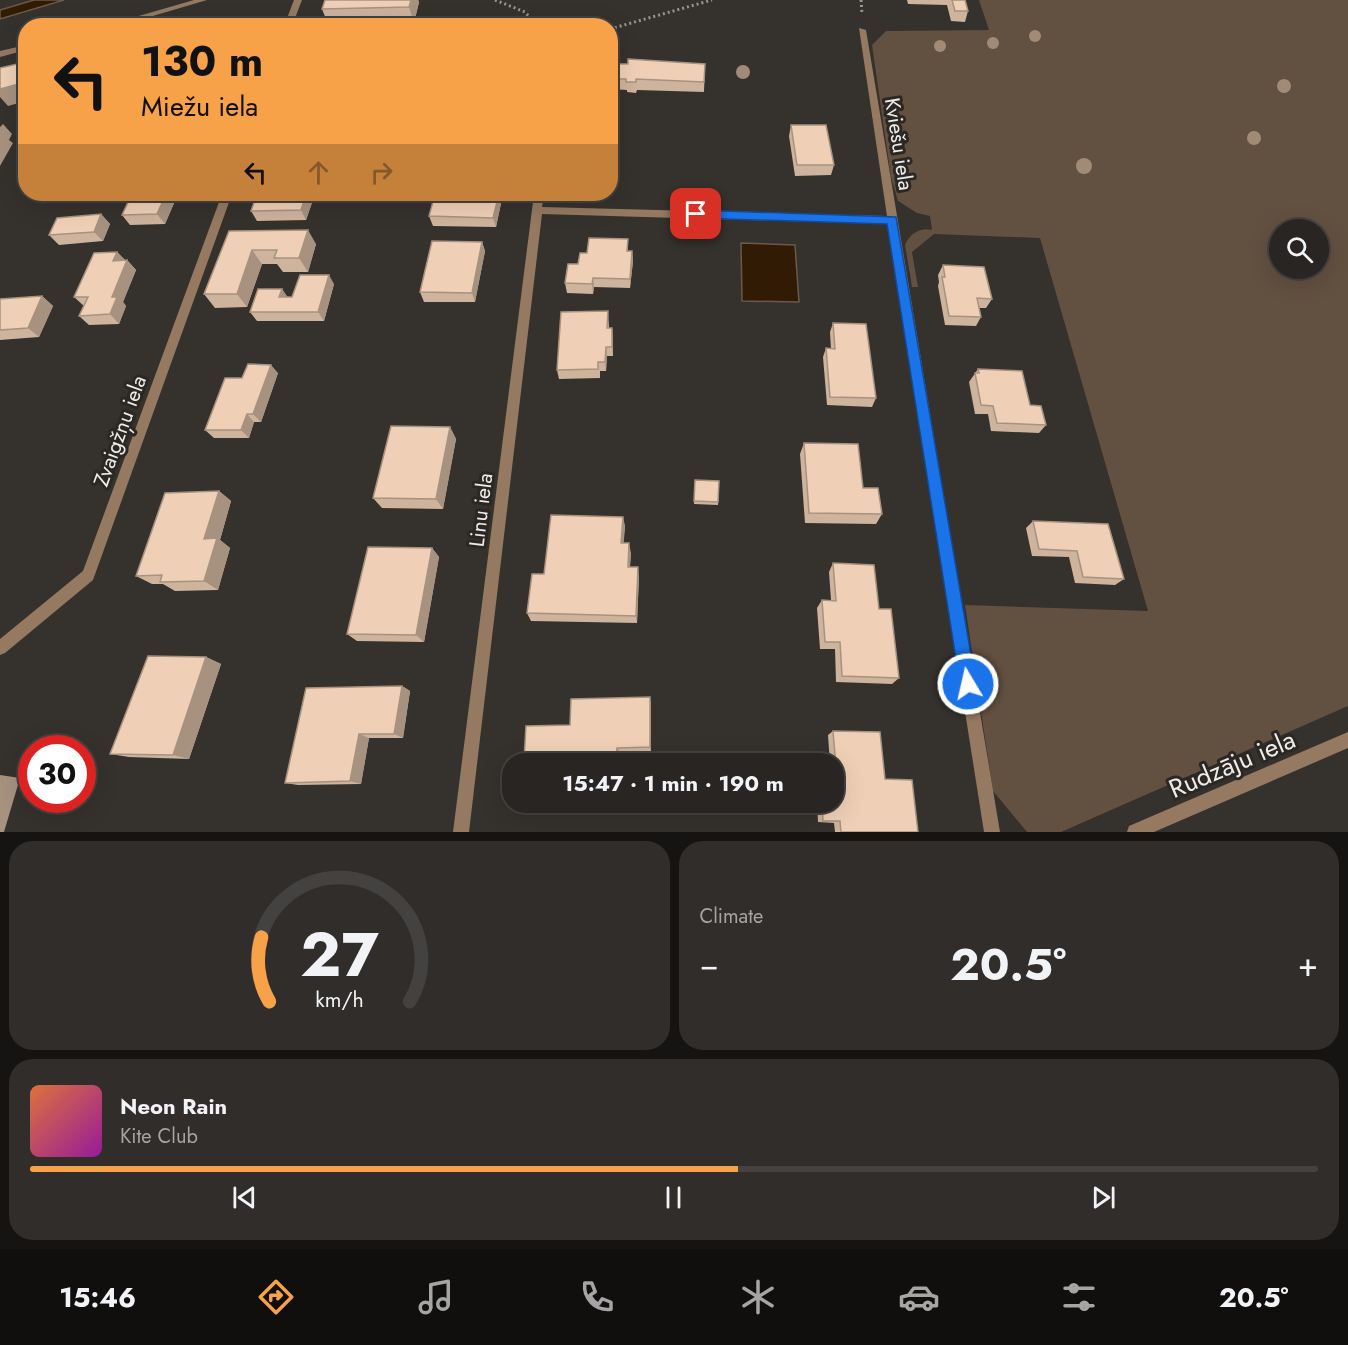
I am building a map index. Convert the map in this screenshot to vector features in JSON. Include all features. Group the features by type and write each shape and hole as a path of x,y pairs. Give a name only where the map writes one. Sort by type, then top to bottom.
{"street":[{"path":"137,18 203,0"},
{"path":"291,18 298,0"},
{"name":"Kviešu iela","path":"862,30 992,832"},
{"path":"0,54 18,49"},
{"name":"Zvaigžņu iela","path":"0,648 88,575 224,201"},
{"name":"Linu iela","path":"461,832 538,201"},
{"path":"537,210 892,220"},
{"name":"Rudzāju iela","path":"1135,832 1348,740"}],"path":[{"path":"495,0 525,12 530,18"},
{"path":"618,27 712,0"}],"shaded area":[{"path":"34,0 64,0 0,19 0,10"},
{"path":"979,0 1348,0 1348,706 1061,832 1027,832 993,791 965,605 1148,611 1040,238 934,234 912,252 918,287 912,287 905,245 915,233 927,229 932,230 930,216 917,213 898,201 891,177 872,45 886,31 989,30"},
{"path":"741,243 795,245 799,302 742,301"}],"building":[{"path":"325,0 411,0 409,7 322,9"},
{"path":"952,0 965,0 968,11 955,11"},
{"path":"628,59 705,64 704,82 636,79 636,82 626,82 626,79 618,79 618,64 628,64"},
{"path":"18,64 18,84 0,89 0,68"},
{"path":"791,125 826,125 834,165 797,165"},
{"path":"129,201 163,201 157,214 122,215"},
{"path":"255,201 304,201 301,210 251,211"},
{"path":"433,201 497,201 493,218 429,216"},
{"path":"101,214 94,232 49,235 57,218"},
{"path":"308,230 299,258 274,258 277,250 252,250 237,294 204,294 229,231"},
{"path":"589,238 628,239 627,251 632,251 630,279 593,278 592,284 565,283 568,264 578,264 580,253 587,253"},
{"path":"432,241 482,242 472,293 420,292"},
{"path":"117,252 113,261 127,260 112,297 117,297 110,314 79,316 88,297 74,297 94,253"},
{"path":"943,265 984,267 992,299 977,298 981,317 949,316 942,277 945,277"},
{"path":"300,275 329,275 318,312 250,312 258,289 282,289 279,297 292,297"},
{"path":"42,296 28,328 0,330 0,299"},
{"path":"608,311 607,328 612,328 612,347 606,347 605,362 598,362 598,369 557,370 561,312"},
{"path":"833,323 866,324 876,398 830,397 826,348 835,349"},
{"path":"248,364 271,365 253,414 247,414 241,430 205,430 225,378 242,378"},
{"path":"978,369 1022,371 1030,405 1041,406 1046,425 997,423 993,406 981,405 975,373 979,373"},
{"path":"391,426 450,427 436,499 373,498"},
{"path":"804,443 858,444 863,488 878,488 882,514 809,513"},
{"path":"695,480 719,481 718,502 694,501"},
{"path":"219,491 204,539 217,538 204,581 160,582 162,575 136,576 165,493"},
{"path":"551,515 623,517 621,543 629,543 628,567 638,567 636,616 527,613 532,574 544,574"},
{"path":"1033,521 1108,524 1124,579 1083,577 1077,551 1039,549"},
{"path":"368,547 432,548 416,635 347,634"},
{"path":"833,563 874,565 879,609 891,609 899,678 842,676 840,642 825,642 822,600 836,601"},
{"path":"148,656 206,657 173,755 110,754"},
{"path":"402,686 394,734 359,734 350,781 285,783 306,688"},
{"path":"650,697 650,747 617,748 617,753 524,753 526,726 570,725 571,699"},
{"path":"833,731 880,732 885,779 912,780 918,832 841,832 840,821 823,821 823,813 844,813 844,753 835,753"}],"route":[{"path":"696,214 892,220 968,684"}]}
